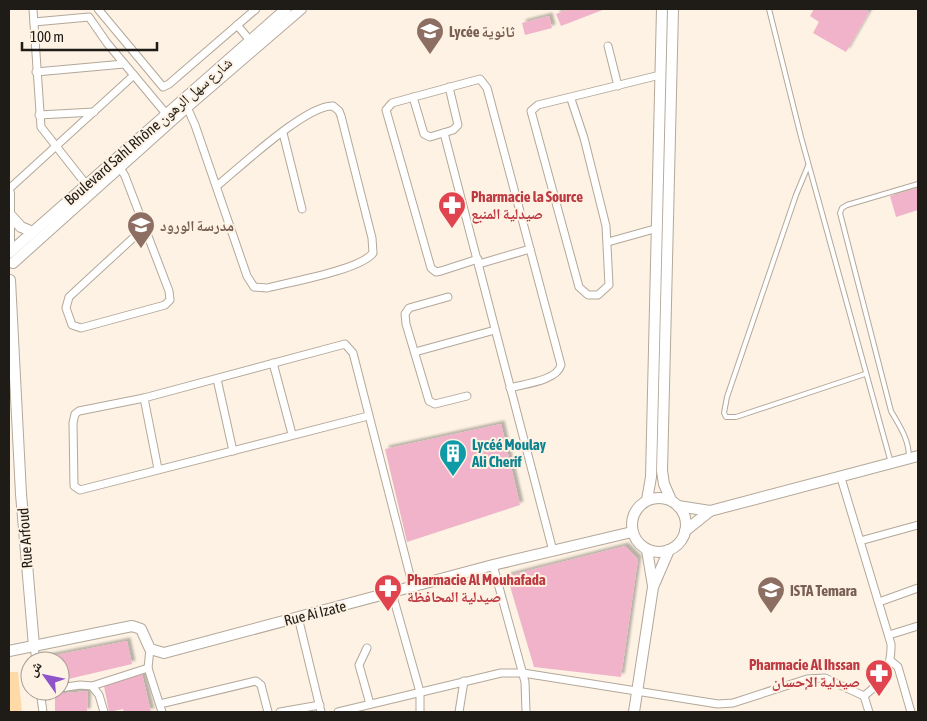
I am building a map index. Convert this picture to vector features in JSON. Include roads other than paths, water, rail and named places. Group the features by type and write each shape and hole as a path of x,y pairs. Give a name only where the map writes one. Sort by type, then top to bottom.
{"street":[{"path":"33,9 39,115 43,131 89,189"},
{"path":"83,9 124,64 169,117"},
{"path":"98,9 163,86 169,84 256,9"},
{"name":"Boulevard Sahl Rhône شارع سهل الرهون","path":"253,44 286,9"},
{"name":"Boulevard Sahl Rhône شارع سهل الرهون","path":"9,252 36,236 253,44 301,9"},
{"path":"662,9 651,477 647,500 634,513 632,532 640,545 647,550 655,552 669,550"},
{"path":"673,9 662,471 664,484 674,503 684,513 686,530"},
{"path":"34,22 88,17"},
{"path":"238,25 253,44"},
{"path":"608,46 618,86"},
{"path":"36,72 124,64"},
{"path":"9,189 134,75"},
{"path":"571,98 584,138 606,226 609,285 606,290 598,295 588,295 579,287 531,114 534,106 660,75"},
{"path":"510,388 553,375 560,370 561,365 486,84 482,80 477,79 392,103 386,110 431,268 436,272 441,272 530,249"},
{"path":"413,97 424,134 430,136 444,133 455,129 458,123 449,87"},
{"path":"185,103 217,186 247,276 254,287 267,288 366,261 373,253 372,238 339,110 333,106 318,108 302,117 217,186"},
{"path":"39,115 94,112"},
{"path":"283,133 302,209"},
{"path":"444,133 553,551"},
{"path":"118,164 145,227 169,291 170,302 81,328 72,325 66,308 69,297 145,227"},
{"path":"9,193 9,242"},
{"path":"10,215 21,227 36,236 11,261"},
{"path":"608,242 658,228"},
{"name":"Rue Arfoud","path":"11,261 14,272 10,281 21,494 34,646"},
{"path":"448,297 412,306 406,310 406,324 430,403 467,396"},
{"path":"415,352 495,330"},
{"path":"368,416 80,490 74,486 73,423 75,414 79,411 144,398 335,346 348,346 353,353 412,588"},
{"path":"273,363 292,434"},
{"path":"217,379 234,451"},
{"path":"144,398 158,469"},
{"path":"647,500 663,498 674,503 710,510 841,478 914,457"},
{"path":"841,478 889,635 891,661 883,677 864,696"},
{"path":"634,712 653,587 669,550 682,539 686,530 710,510"},
{"path":"860,542 918,525"},
{"name":"Rue Ai Izate","path":"150,648 164,652 494,565 632,532"},
{"path":"647,550 653,587"},
{"path":"494,565 523,674 526,712"},
{"path":"879,602 918,588"},
{"path":"392,593 420,692 420,712"},
{"path":"280,712 321,709 298,617"},
{"path":"9,651 132,626 141,629 150,648 148,668 162,712"},
{"path":"889,635 918,626"},
{"path":"34,646 35,651"},
{"path":"367,648 359,665 370,704"},
{"path":"891,661 898,668 911,712"},
{"path":"70,686 92,686 148,668"},
{"path":"338,712 493,674 523,674 718,704 733,703 807,679 819,677 864,696 869,712"},
{"path":"160,704 256,681 261,685 268,712"},
{"path":"459,712 464,681"},
{"path":"92,686 99,695 104,712"},
{"path":"732,712 733,703"}],"lane":[{"path":"769,9 808,166 891,463"},
{"path":"808,166 792,204 727,397 724,413 729,418 752,413 865,374"},
{"path":"914,457 905,435 890,410 840,213 842,208 847,205 918,184"}],"place":[{"name":"Lycée ثانوية","path":"430,55"},
{"name":"Pharmacie la Source صيدلية المنبع","path":"452,229"},
{"name":"مدرسة الورود","path":"141,249"},
{"name":"Lycéé Moulay Ali Cherif","path":"453,477"},
{"name":"Pharmacie Al Mouhafada صيدلية المحافظة","path":"388,612"},
{"name":"ISTA Temara","path":"771,614"},
{"name":"Pharmacie Al Ihssan صيدلية الإحسان","path":"879,697"}]}
